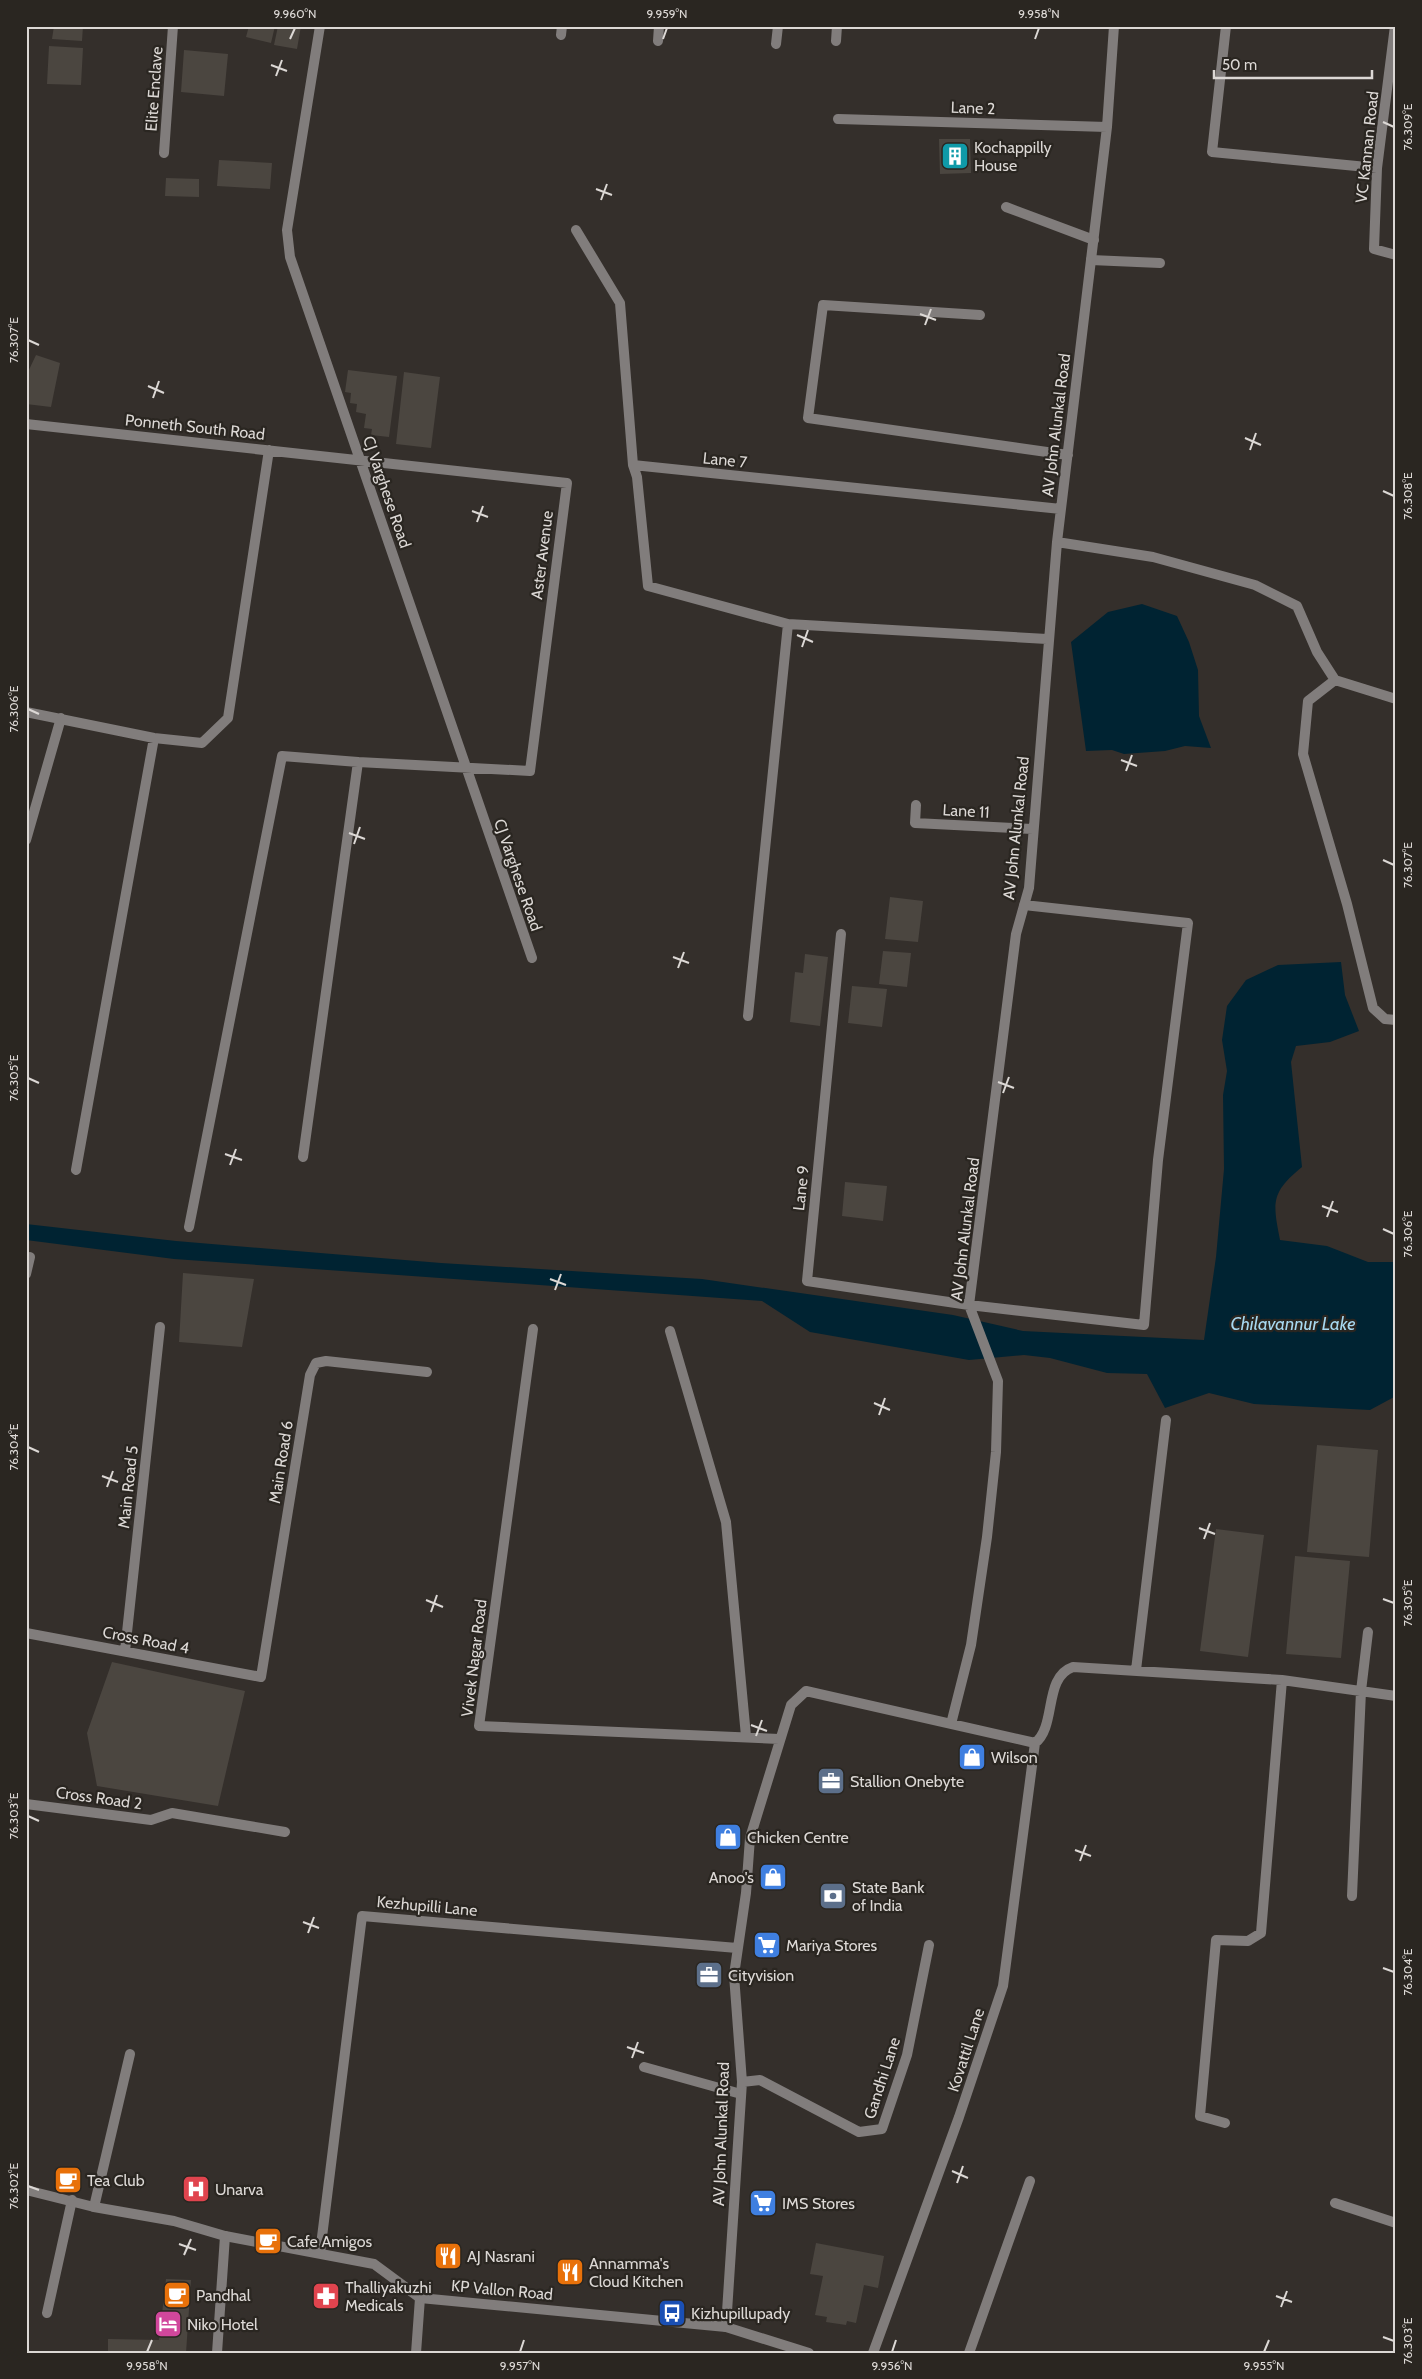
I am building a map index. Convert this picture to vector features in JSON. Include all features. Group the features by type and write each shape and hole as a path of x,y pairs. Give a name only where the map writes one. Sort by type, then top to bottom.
{"street":[{"name":"Elite Enclave","path":"164,153 173,26"},
{"name":"CJ Varghese Road","path":"320,26 286,230 290,257 464,766 532,958"},
{"path":"658,41 659,26"},
{"path":"776,44 778,26"},
{"path":"836,40 837,26"},
{"name":"AV John Alunkal Road","path":"726,2327 742,2082 734,1975 746,1893 750,1838 791,1705 806,1692 951,1724 971,1645 987,1537 996,1452 998,1381 969,1305 1016,934 1029,888 1057,542 1107,127 1114,26"},
{"path":"1226,26 1212,152 1377,168"},
{"name":"VC Kannan Road","path":"1396,26 1394,53 1377,168 1374,249 1396,255"},
{"name":"Lane 2","path":"838,119 1107,127"},
{"path":"1006,207 1094,240"},
{"path":"576,230 620,303 633,466 637,477 648,586 788,624"},
{"path":"1091,260 1160,263"},
{"path":"980,315 823,305 808,418 1068,455"},
{"name":"Ponneth South Road","path":"26,424 360,460"},
{"path":"26,712 154,738 202,743 228,718 269,450"},
{"name":"Aster Avenue","path":"360,460 567,483 530,771 464,766"},
{"name":"Lane 7","path":"633,466 1061,508"},
{"path":"1057,542 1153,557 1212,572 1264,590 1297,606 1317,652 1336,680 1396,698"},
{"path":"751,620 788,624 1048,639"},
{"path":"748,1016 788,624"},
{"path":"1336,680 1308,701 1303,754 1347,904 1373,1008 1385,1019 1396,1020"},
{"path":"26,840 60,718"},
{"path":"76,1170 154,738"},
{"path":"189,1227 282,756 358,762 464,766"},
{"path":"303,1157 358,762"},
{"name":"Lane 11","path":"916,805 914,823 1033,829"},
{"path":"969,1305 1144,1325 1158,1160 1188,923 1024,905"},
{"name":"Lane 9","path":"841,934 807,1281 969,1305"},
{"path":"26,1274 30,1257"},
{"name":"Main Road 5","path":"125,1651 160,1327"},
{"name":"Vivek Nagar Road","path":"533,1328 479,1726 746,1736 779,1739"},
{"path":"670,1330 726,1522 746,1736"},
{"name":"Main Road 6","path":"261,1677 310,1375 316,1363 326,1360 426,1372"},
{"path":"1136,1670 1166,1420"},
{"path":"1352,1896 1361,1691 1368,1632"},
{"name":"Cross Road 4","path":"26,1633 261,1677"},
{"path":"951,1724 1035,1743 1043,1737 1056,1684 1066,1669 1073,1667 1282,1680 1396,1696"},
{"path":"1225,2123 1200,2116 1216,1940 1248,1941 1261,1933 1282,1680"},
{"name":"Kovattil Lane","path":"873,2353 959,2117 1003,1986 1035,1743"},
{"name":"Cross Road 2","path":"26,1804 151,1820 172,1813 285,1832"},
{"name":"Kezhupilli Lane","path":"320,2253 362,1916 737,1948"},
{"name":"Gandhi Lane","path":"742,2082 760,2080 859,2132 882,2129 907,2055 929,1945"},
{"path":"94,2208 130,2054"},
{"path":"644,2068 741,2094"},
{"path":"969,2353 1030,2181"},
{"path":"26,2190 72,2200 94,2208 174,2221 225,2236 374,2264 420,2298 416,2353"},
{"path":"47,2314 72,2200"},
{"path":"1335,2203 1396,2223"},
{"path":"217,2353 225,2236"},
{"name":"KP Vallon Road","path":"420,2298 726,2327 809,2353"}],"water":[{"path":"1142,604 1177,616 1189,642 1198,670 1199,716 1211,748 1185,746 1165,751 1124,754 1112,750 1086,751 1071,642 1108,612"},
{"name":"Chilavannur Lake","path":"1341,962 1345,995 1359,1031 1330,1042 1296,1046 1291,1062 1302,1167 1284,1184 1276,1199 1275,1207 1280,1240 1327,1246 1368,1262 1396,1262 1396,1396 1370,1410 1254,1404 1209,1393 1165,1408 1147,1374 1107,1373 1050,1358 1024,1355 969,1360 810,1332 762,1301 174,1259 26,1240 26,1224 176,1241 441,1263 702,1279 953,1315 1023,1331 1204,1340 1216,1257 1224,1169 1223,1095 1227,1071 1222,1040 1227,1006 1246,980 1278,965"}],"building":[{"path":"54,26 83,26 82,41 52,39"},
{"path":"249,26 275,26 271,43 246,37"},
{"path":"278,26 301,26 297,49 274,45"},
{"path":"49,46 83,48 81,85 47,84"},
{"path":"184,50 228,54 224,96 181,92"},
{"name":"Kochappilly House","path":"939,139 970,139 971,173 940,174"},
{"path":"219,160 272,163 270,189 217,186"},
{"path":"166,178 199,179 199,197 165,196"},
{"path":"36,355 60,363 51,407 26,404 27,374"},
{"path":"348,370 397,376 389,437 371,435 372,429 364,428 366,414 356,412 357,404 350,403 351,393 345,392"},
{"path":"404,372 440,377 431,448 396,444"},
{"path":"890,897 923,901 918,942 885,939"},
{"path":"883,951 911,953 907,987 879,984"},
{"path":"805,954 828,957 820,1026 790,1022 795,972 803,973"},
{"path":"852,986 887,989 882,1027 848,1023"},
{"path":"845,1182 887,1186 883,1221 842,1216"},
{"path":"183,1273 254,1279 242,1347 179,1342"},
{"path":"1317,1445 1378,1450 1369,1557 1307,1552"},
{"path":"1216,1529 1264,1535 1248,1657 1200,1651"},
{"path":"1295,1556 1350,1561 1341,1658 1286,1654"},
{"path":"112,1662 245,1691 218,1806 97,1786 87,1733"},
{"path":"816,2243 884,2256 878,2288 864,2285 856,2323 847,2321 846,2325 826,2322 827,2317 815,2315 823,2276 810,2274"},
{"path":"166,2279 191,2280 186,2353 108,2353 108,2339 159,2340"}],"place":[{"name":"Kochappilly House","path":"955,156"},
{"name":"Wilson","path":"972,1757"},
{"name":"Stallion Onebyte","path":"831,1781"},
{"name":"Chicken Centre","path":"728,1837"},
{"name":"Anoo's","path":"773,1877"},
{"name":"State Bank of India","path":"833,1896"},
{"name":"Mariya Stores","path":"767,1945"},
{"name":"Cityvision","path":"709,1975"},
{"name":"Tea Club","path":"68,2180"},
{"name":"Unarva","path":"196,2189"},
{"name":"IMS Stores","path":"763,2203"},
{"name":"Cafe Amigos","path":"268,2241"},
{"name":"AJ Nasrani","path":"448,2256"},
{"name":"Annamma's Cloud Kitchen","path":"570,2272"},
{"name":"Pandhal","path":"177,2295"},
{"name":"Thalliyakuzhi Medicals","path":"326,2296"},
{"name":"Kizhupillupady","path":"672,2313"},
{"name":"Niko Hotel","path":"168,2324"}]}
